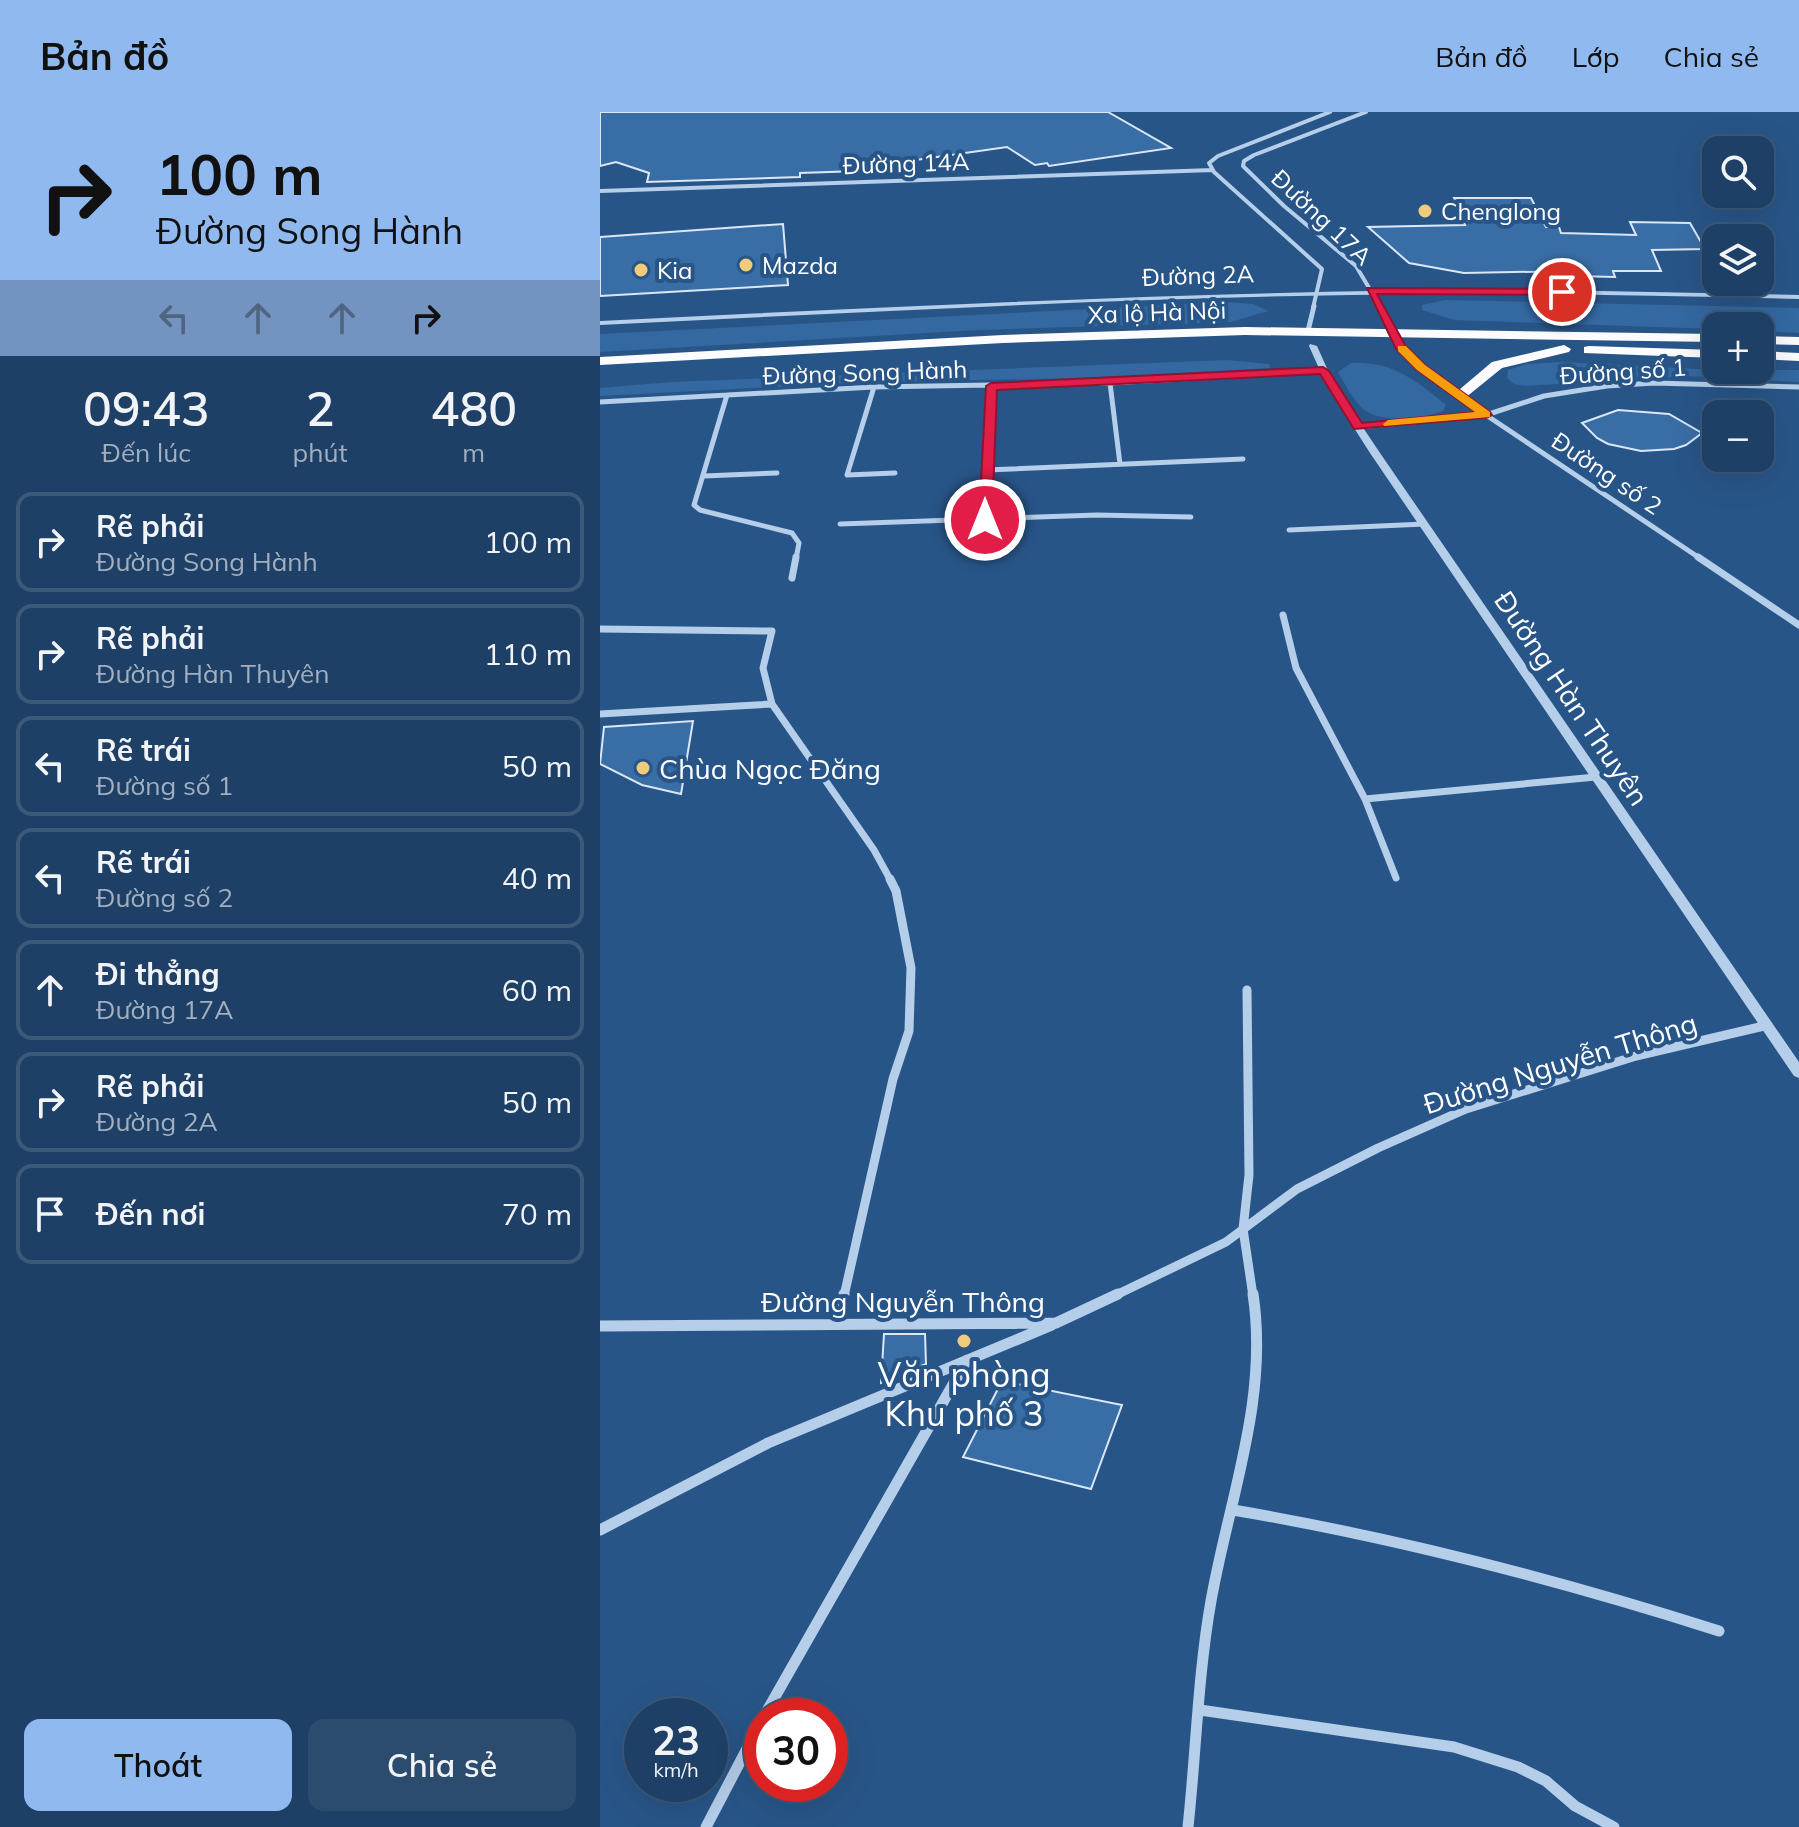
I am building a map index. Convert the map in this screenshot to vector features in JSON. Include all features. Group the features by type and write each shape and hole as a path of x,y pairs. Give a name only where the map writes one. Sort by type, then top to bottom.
{"highway":[{"name":"Xa lộ Hà Nội","path":"600,361 991,339 1308,331 1702,338"},
{"path":"1308,331 1313,346"},
{"path":"1394,331 1393,346 1425,347"},
{"path":"1774,340 1799,341"},
{"name":"Xa lộ Hà Nội","path":"600,373 924,355 1254,346"},
{"path":"1453,347 1702,354"},
{"path":"1460,395 1497,365 1564,349"},
{"path":"1774,356 1799,357"}],"street":[{"name":"Đường 17A","path":"1308,331 1322,269 1209,163 1218,156 1330,112"},
{"name":"Đường 17A","path":"1366,112 1254,155 1244,161 1243,166 1284,206 1356,266 1394,331"},
{"name":"Đường 14A","path":"600,191 1213,170"},
{"name":"Đường 2A","path":"600,323 1010,302 1319,291 1680,292 1799,297"},
{"name":"Đường Hàn Thuyên","path":"1313,346 1323,371 1358,427 1764,1026 1799,1073"},
{"name":"Đường số 2","path":"1393,346 1486,415 1799,625"},
{"name":"Đường Song Hành","path":"600,402 874,387 1110,383 1323,371"},
{"path":"1110,383 1120,464"},
{"name":"Đường số 1","path":"1358,427 1486,415 1533,398 1607,386 1654,383 1799,387"},
{"path":"985,520 991,386"},
{"path":"874,387 847,475 895,473"},
{"path":"727,395 694,505 700,510 792,533 799,543 792,578"},
{"path":"986,470 1243,459"},
{"path":"704,476 777,473"},
{"path":"840,524 1097,515 1191,517"},
{"path":"1289,530 1425,524"},
{"path":"1283,615 1296,668 1365,799 1396,878"},
{"path":"600,629 772,631 761,663 764,686 772,704 874,850 896,891 911,968 909,1031 893,1079 838,1322"},
{"path":"600,714 772,704"},
{"path":"1365,799 1596,777"},
{"path":"1188,1827 1211,1602 1244,1464 1257,1362 1257,1319 1243,1229 1249,1175 1247,990"},
{"name":"Đường Nguyễn Thông","path":"600,1326 838,1322 1056,1323 1226,1242 1297,1189 1378,1148 1466,1109 1636,1056 1764,1026"},
{"path":"600,1530 768,1443 1056,1323"},
{"path":"774,1698 967,1360"},
{"path":"1233,1510 1413,1543 1590,1589 1719,1631"},
{"path":"1200,1710 1454,1747 1518,1767 1546,1781 1575,1806 1614,1827"},
{"path":"706,1827 744,1754"}],"shaded area":[{"path":"1445,300 1799,308 1799,333 1774,332 1774,312 1702,312 1702,329 1454,320 1422,310 1422,305"},
{"path":"1227,302 1253,304 1268,311 1231,322 978,330 600,352 600,334"},
{"path":"1227,360 1269,364 1270,368 1092,378 873,382 600,396 600,388 671,382"},
{"path":"1561,362 1702,369 1702,377 1525,386 1514,384 1507,378 1508,370 1527,364"},
{"path":"1351,363 1379,365 1403,374 1446,405 1443,411 1414,418 1371,414 1356,401 1338,372"},
{"path":"1774,370 1799,370 1799,382 1774,381"}],"building":[{"path":"600,112 1108,112 1171,148 1049,166 1047,163 1035,165 1007,147 881,165 887,170 800,173 800,177 647,182 649,173 616,162 600,166"},
{"path":"1454,198 1531,198 1546,227 1559,227 1561,233 1636,235 1630,222 1690,223 1702,249 1652,250 1661,271 1613,271 1615,277 1575,276 1574,271 1464,273 1409,263 1368,227 1465,225"},
{"path":"783,224 788,285 600,296 600,237"},
{"path":"1618,410 1669,414 1702,433 1686,445 1674,449 1641,451 1608,444 1582,423"},
{"name":"Chùa Ngọc Đăng","path":"693,721 681,794 642,785 600,764 604,727"},
{"path":"884,1334 925,1334 926,1364 881,1383"},
{"path":"1002,1381 1122,1405 1091,1489 963,1457"}],"slow traffic":[{"path":"1388,424 1486,415 1421,367 1402,348"}],"place":[{"name":"Chenglong","path":"1425,211"},
{"name":"Mazda","path":"746,265"},
{"name":"Kia","path":"641,270"},
{"name":"Chùa Ngọc Đăng","path":"643,768"},
{"name":"Văn phòng Khu phố 3","path":"964,1341"}],"route":[{"path":"985,520 991,386 1323,371 1358,427 1486,415 1421,367 1400,346 1370,291 1562,292"}]}
